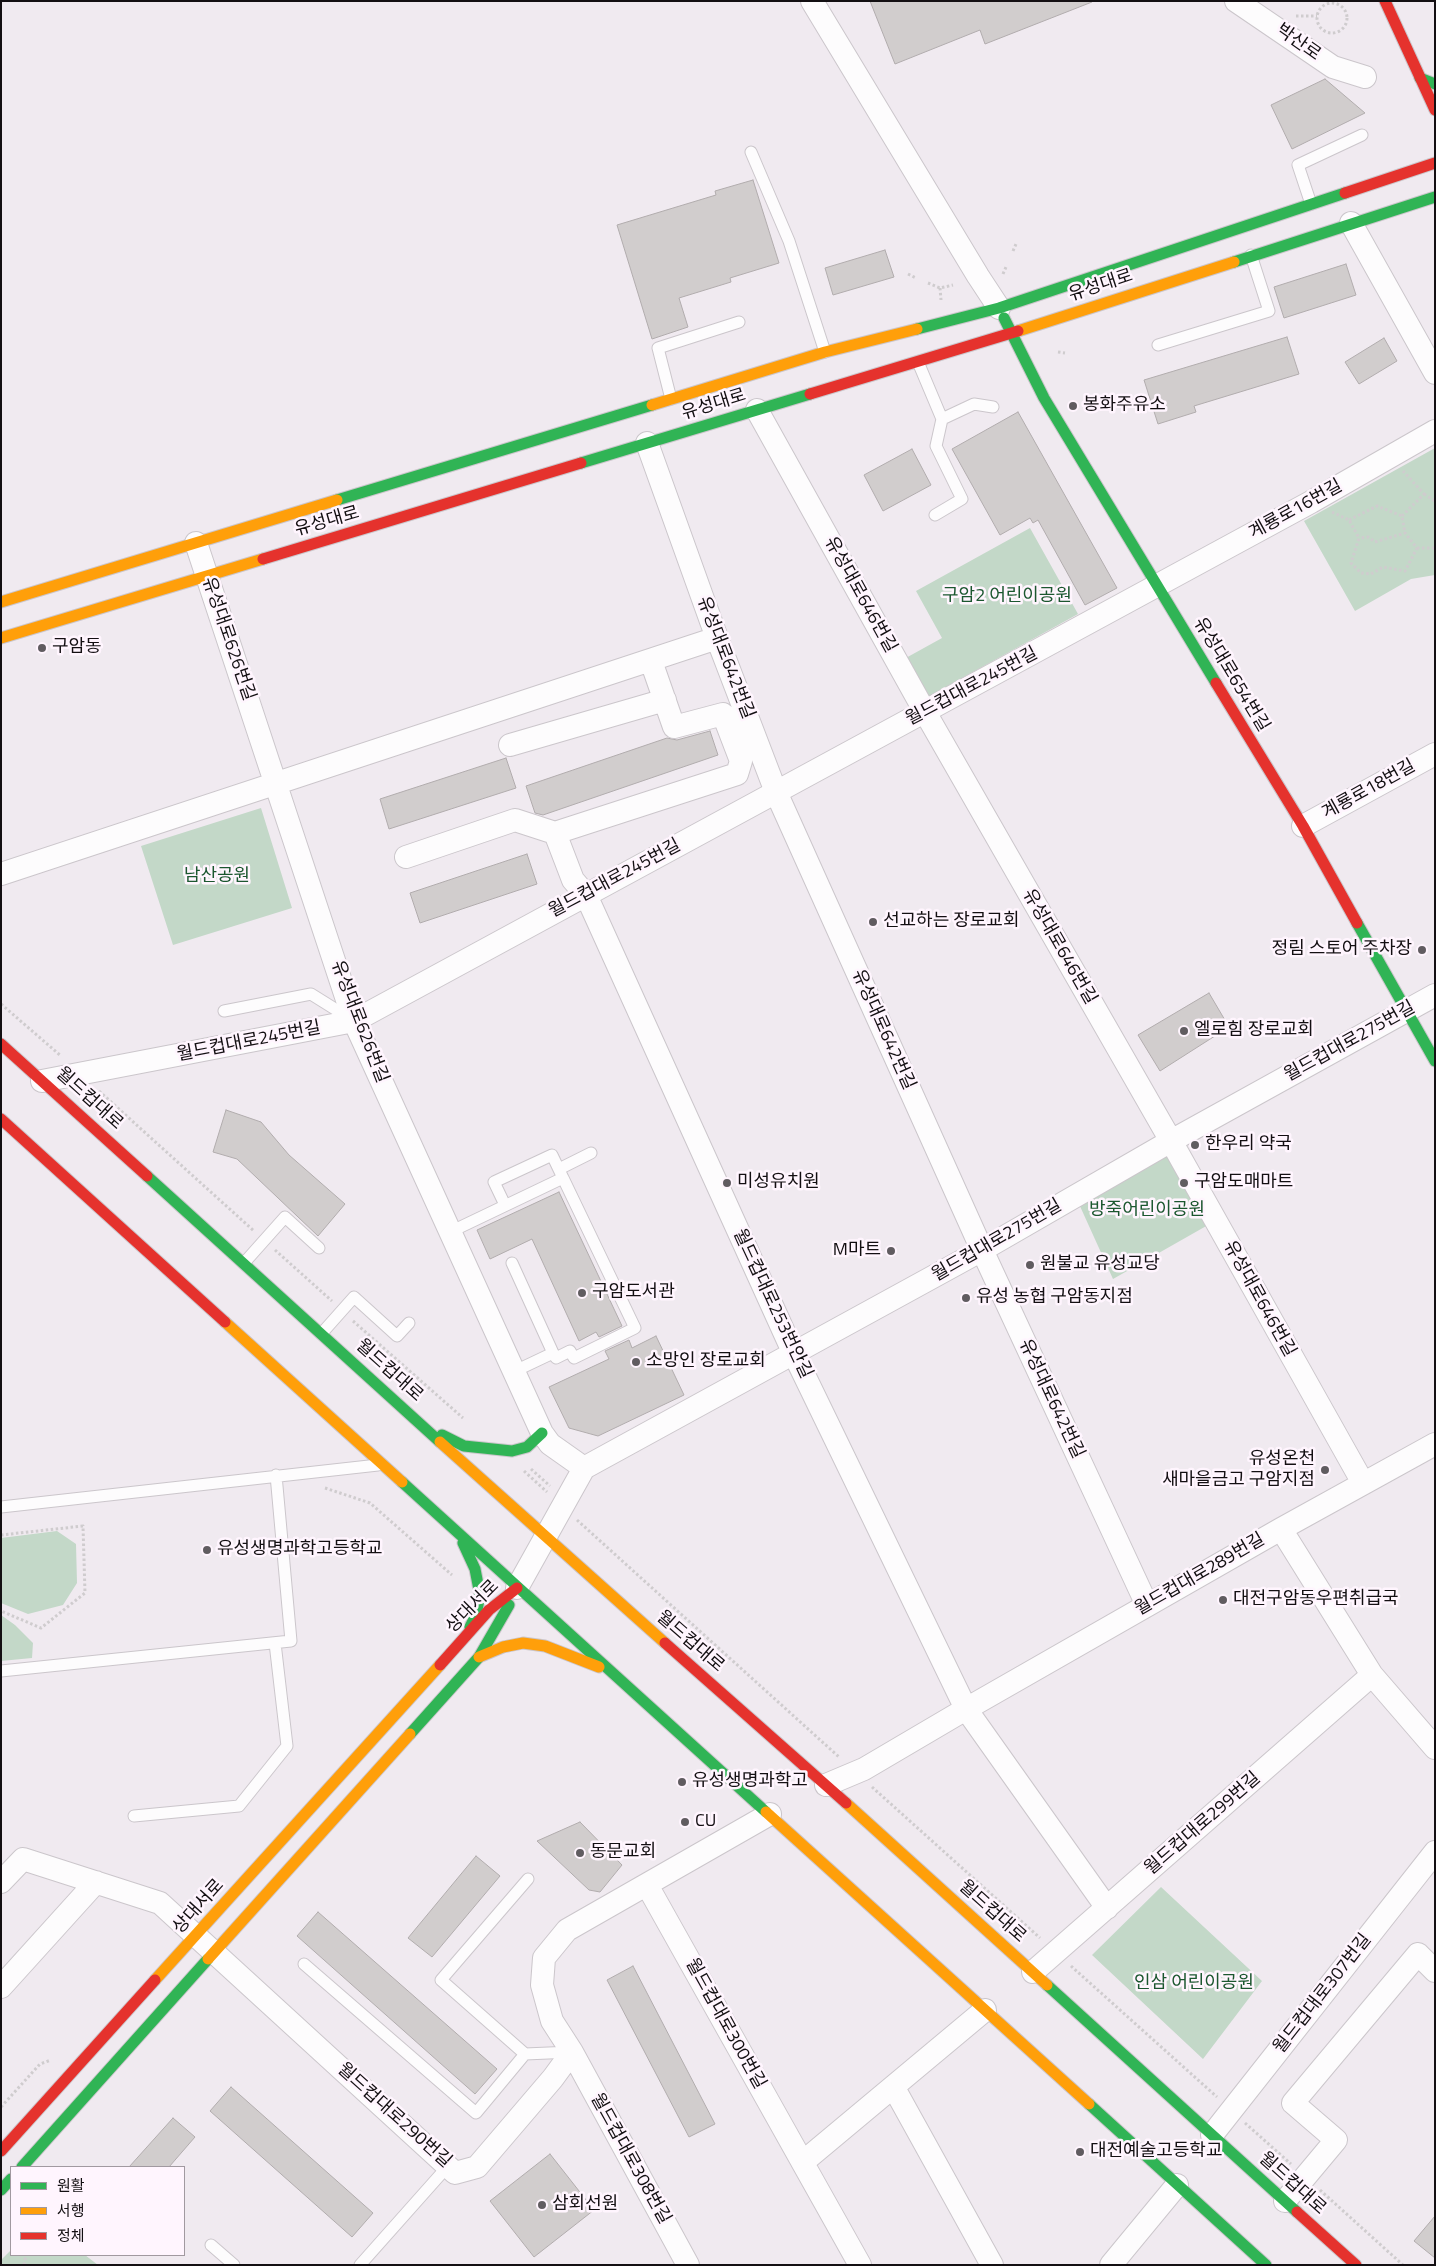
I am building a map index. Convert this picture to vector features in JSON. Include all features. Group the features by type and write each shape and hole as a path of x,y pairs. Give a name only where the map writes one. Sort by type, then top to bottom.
{"street":[{"path":"812,1 972,268 999,308"},
{"name":"박산로","path":"1236,1 1261,7 1333,66 1365,77"},
{"path":"1385,1 1435,110"},
{"path":"1420,78 1435,84"},
{"name":"유성대로","path":"1,602 825,352 999,308 1435,163"},
{"name":"유성대로","path":"1,638 385,524 918,362 1435,197"},
{"path":"1351,223 1435,373"},
{"name":"유성대로654번길","path":"999,308 1044,398 1303,826 1435,1061"},
{"name":"유성대로646번길","path":"757,410 925,712 1363,1483"},
{"name":"계룡로16번길","path":"1157,587 1435,431"},
{"name":"유성대로642번길","path":"647,444 717,638 776,792 982,1250 1147,1605"},
{"name":"유성대로626번길","path":"196,543 354,1021 542,1433 550,1444 584,1468"},
{"name":"월드컵대로245번길","path":"42,1081 354,1021 1157,587"},
{"path":"1,874 717,638"},
{"path":"406,857 515,820 555,833 737,774 741,761 722,714 674,727 651,660"},
{"path":"510,745 665,700"},
{"name":"계룡로18번길","path":"1303,826 1435,754"},
{"name":"월드컵대로253번안길","path":"555,833 573,880 586,895 794,1354 966,1709"},
{"name":"월드컵대로275번길","path":"584,1468 982,1250 1170,1141 1435,995"},
{"name":"월드컵대로","path":"1,1044 426,1427 545,1537 826,1785 1356,2265"},
{"path":"1,1119 1266,2265"},
{"path":"426,1427 464,1446 501,1451 512,1451 527,1447 542,1433"},
{"name":"월드컵대로289번길","path":"826,1785 864,1769 1147,1605 1435,1444"},
{"path":"517,1588 584,1468"},
{"path":"1281,1529 1372,1675 1435,1748"},
{"path":"460,1536 475,1569 480,1595 476,1615 465,1637"},
{"name":"상대서로","path":"1,2151 489,1610 517,1588"},
{"name":"상대서로","path":"23,2166 479,1657 517,1588"},
{"path":"479,1657 503,1647 523,1643 545,1646 566,1656 612,1672"},
{"name":"월드컵대로299번길","path":"1033,1972 1372,1675"},
{"path":"966,1709 1107,1908"},
{"path":"572,2052 552,2021 542,1985 544,1958 567,1930 770,1814"},
{"name":"월드컵대로307번길","path":"1212,2135 1435,1852"},
{"name":"월드컵대로290번길","path":"1,1882 22,1859 160,1903 456,2173 477,2167 553,2078 572,2052"},
{"path":"1,1987 96,1882"},
{"name":"월드컵대로300번길","path":"647,1886 860,2265"},
{"path":"1286,2201 1336,2140 1293,2103 1418,1954 1435,1972"},
{"path":"803,2162 894,2088 985,2010"},
{"name":"월드컵대로308번길","path":"572,2052 688,2265"},
{"path":"894,2088 992,2265"},
{"path":"1,2190 10,2180"},
{"path":"1111,2265 1177,2185"}],"lane":[{"path":"1311,204 1298,165 1362,135"},
{"path":"751,152 789,241 825,352"},
{"path":"1158,345 1269,311 1251,255"},
{"path":"671,399 658,348 739,322"},
{"path":"918,362 942,419 936,446 962,499 935,515"},
{"path":"942,419 974,404 994,407"},
{"path":"224,1011 311,994 354,1021"},
{"path":"450,1232 506,1205 591,1153"},
{"path":"506,1205 494,1182 552,1155 635,1328 574,1358 570,1350 556,1358 512,1263"},
{"path":"244,1263 285,1217 319,1248"},
{"path":"322,1333 354,1297 397,1336 409,1323"},
{"path":"515,1371 554,1353"},
{"path":"1,1507 380,1464"},
{"path":"1,1671 291,1641 276,1475"},
{"path":"134,1816 239,1806 287,1746 275,1643"},
{"path":"528,1879 441,1980 525,2054 572,2052"},
{"path":"304,1964 476,2113 525,2054"},
{"path":"360,2265 448,2166"},
{"path":"212,2245 234,2265"}],"path":[{"path":"1331,2 1339,3 1345,9 1348,16 1346,24 1341,30 1334,33 1326,32 1320,27 1317,16 1323,5 1331,2"},
{"path":"1291,15 1317,16"},
{"path":"1014,251 1016,244"},
{"path":"1003,274 1006,267"},
{"path":"908,274 916,278"},
{"path":"928,283 940,288 954,285"},
{"path":"1058,352 1065,353"},
{"path":"1391,456 1424,494 1435,501"},
{"path":"1402,516 1424,494"},
{"path":"1311,502 1349,520 1359,538 1351,562 1361,573 1371,574 1384,567 1405,571 1417,548"},
{"path":"1349,520 1377,506 1402,516"},
{"path":"1402,516 1405,533 1417,548"},
{"path":"1359,538 1368,537 1375,542 1405,533"},
{"path":"1417,548 1435,548"},
{"path":"1,1004 67,1061"},
{"path":"108,1099 233,1211"},
{"path":"294,1268 329,1299"},
{"path":"352,1320 466,1421"},
{"path":"529,1466 550,1486"},
{"path":"519,1467 547,1492"},
{"path":"318,1489 328,1488 370,1503 456,1580"},
{"path":"1,1535 83,1526 85,1594 41,1628 1,1611"},
{"path":"583,1526 836,1754"},
{"path":"887,1800 1038,1936"},
{"path":"1076,1970 1216,2097"},
{"path":"1251,2128 1290,2163"},
{"path":"1321,2191 1403,2265"}],"green space":[{"path":"1435,448 1435,575 1411,579 1355,611 1304,521"},
{"name":"구암2 어린이공원","path":"1030,528 1078,614 926,698 904,659 942,638 916,591"},
{"name":"남산공원","path":"261,808 292,908 173,945 141,846"},
{"name":"방죽어린이공원","path":"1163,1149 1208,1225 1113,1279 1079,1204"},
{"path":"57,1531 76,1544 77,1583 63,1605 28,1614 1,1603 1,1538"},
{"path":"1,1615 15,1625 33,1643 32,1658 1,1661"},
{"name":"인삼 어린이공원","path":"1161,1887 1262,1981 1203,2059 1092,1955"},
{"path":"10,2251 10,2256 86,2256 98,2265 1,2265 1,2260"}],"building":[{"path":"870,1 1092,2 985,44 980,30 895,64"},
{"path":"1325,79 1365,113 1292,149 1271,105"},
{"path":"753,180 779,263 730,278 731,282 679,298 688,327 652,339 617,225 716,195 715,191"},
{"path":"885,250 894,277 833,295 825,268"},
{"path":"1346,264 1356,295 1284,318 1274,287"},
{"path":"1287,337 1299,374 1194,406 1196,412 1158,424 1144,380"},
{"path":"1384,338 1397,361 1359,384 1345,362"},
{"path":"1018,412 1117,588 1085,605 1038,520 1033,523 1030,518 1000,535 952,449"},
{"path":"912,449 931,485 883,511 864,475"},
{"path":"710,731 718,755 543,815 535,813 526,786 667,738 677,740"},
{"path":"506,758 516,788 389,829 380,799"},
{"path":"527,854 537,884 420,923 410,893"},
{"name":"엘로힘 장로교회","path":"1209,993 1229,1027 1160,1071 1138,1035"},
{"path":"226,1110 261,1122 289,1155 345,1204 318,1236 237,1159 213,1152"},
{"name":"구암도서관","path":"559,1192 622,1326 599,1337 596,1332 579,1341 532,1239 490,1259 477,1230"},
{"name":"소망인 장로교회","path":"656,1336 684,1395 598,1436 569,1428 549,1387 609,1359 605,1351 629,1340 632,1348"},
{"name":"동문교회","path":"580,1822 622,1865 600,1892 589,1890 537,1841"},
{"path":"476,1856 500,1876 432,1957 408,1938"},
{"path":"318,1912 497,2069 475,2094 297,1936"},
{"path":"633,1966 715,2124 689,2137 607,1980"},
{"path":"231,2087 373,2213 352,2237 210,2111"},
{"path":"173,2118 195,2137 170,2166 130,2166"},
{"name":"삼회선원","path":"550,2154 594,2210 534,2257 490,2201"},
{"path":"1435,2216 1435,2258 1414,2241"}],"traffic: fast":[{"path":"1420,78 1435,84"},
{"path":"917,329 999,308 1345,193"},
{"path":"1234,262 1435,197"},
{"path":"1004,318 1044,398 1216,683"},
{"path":"581,463 810,394"},
{"path":"337,500 652,405"},
{"path":"1357,923 1435,1061"},
{"path":"147,1176 440,1442"},
{"path":"442,1435 464,1446 512,1451 527,1447 542,1433"},
{"path":"402,1482 766,1812"},
{"path":"463,1543 475,1569 480,1595 476,1615 470,1627"},
{"path":"410,1734 479,1657 509,1605"},
{"path":"23,2166 208,1959"},
{"path":"1047,1985 1297,2212"},
{"path":"1089,2104 1266,2265"},
{"path":"1,2190 10,2180"}],"traffic: slow":[{"path":"1018,331 1234,262"},
{"path":"652,405 825,352 917,329"},
{"path":"1,602 337,500"},
{"path":"1,638 263,559"},
{"path":"225,1322 402,1482"},
{"path":"440,1442 665,1643"},
{"path":"479,1657 503,1647 523,1643 545,1646 599,1667"},
{"path":"155,1980 440,1665"},
{"path":"208,1959 410,1734"},
{"path":"846,1803 1047,1985"},
{"path":"766,1812 1089,2104"}],"traffic: jam":[{"path":"1385,1 1435,110"},
{"path":"1345,193 1435,163"},
{"path":"810,394 1018,331"},
{"path":"263,559 581,463"},
{"path":"1216,683 1303,826 1357,923"},
{"path":"1,1044 147,1176"},
{"path":"1,1119 225,1322"},
{"path":"440,1665 489,1610 517,1588"},
{"path":"665,1643 846,1803"},
{"path":"1,2151 155,1980"},
{"path":"1297,2212 1356,2265"}],"place":[{"name":"봉화주유소","path":"1073,406"},
{"name":"구암동","path":"42,648"},
{"name":"선교하는 장로교회","path":"873,922"},
{"name":"정림 스토어 주차장","path":"1422,950"},
{"name":"엘로힘 장로교회","path":"1184,1031"},
{"name":"한우리 약국","path":"1195,1145"},
{"name":"미성유치원","path":"727,1183"},
{"name":"구암도매마트","path":"1184,1183"},
{"name":"M마트","path":"891,1251"},
{"name":"원불교 유성교당","path":"1030,1265"},
{"name":"구암도서관","path":"582,1293"},
{"name":"유성 농협 구암동지점","path":"966,1298"},
{"name":"소망인 장로교회","path":"636,1362"},
{"name":"유성온천 새마을금고 구암지점","path":"1325,1470"},
{"name":"유성생명과학고등학교","path":"207,1550"},
{"name":"대전구암동우편취급국","path":"1223,1600"},
{"name":"유성생명과학고","path":"682,1782"},
{"name":"CU","path":"685,1822"},
{"name":"동문교회","path":"580,1853"},
{"name":"대전예술고등학교","path":"1080,2152"},
{"name":"삼회선원","path":"542,2205"}]}
